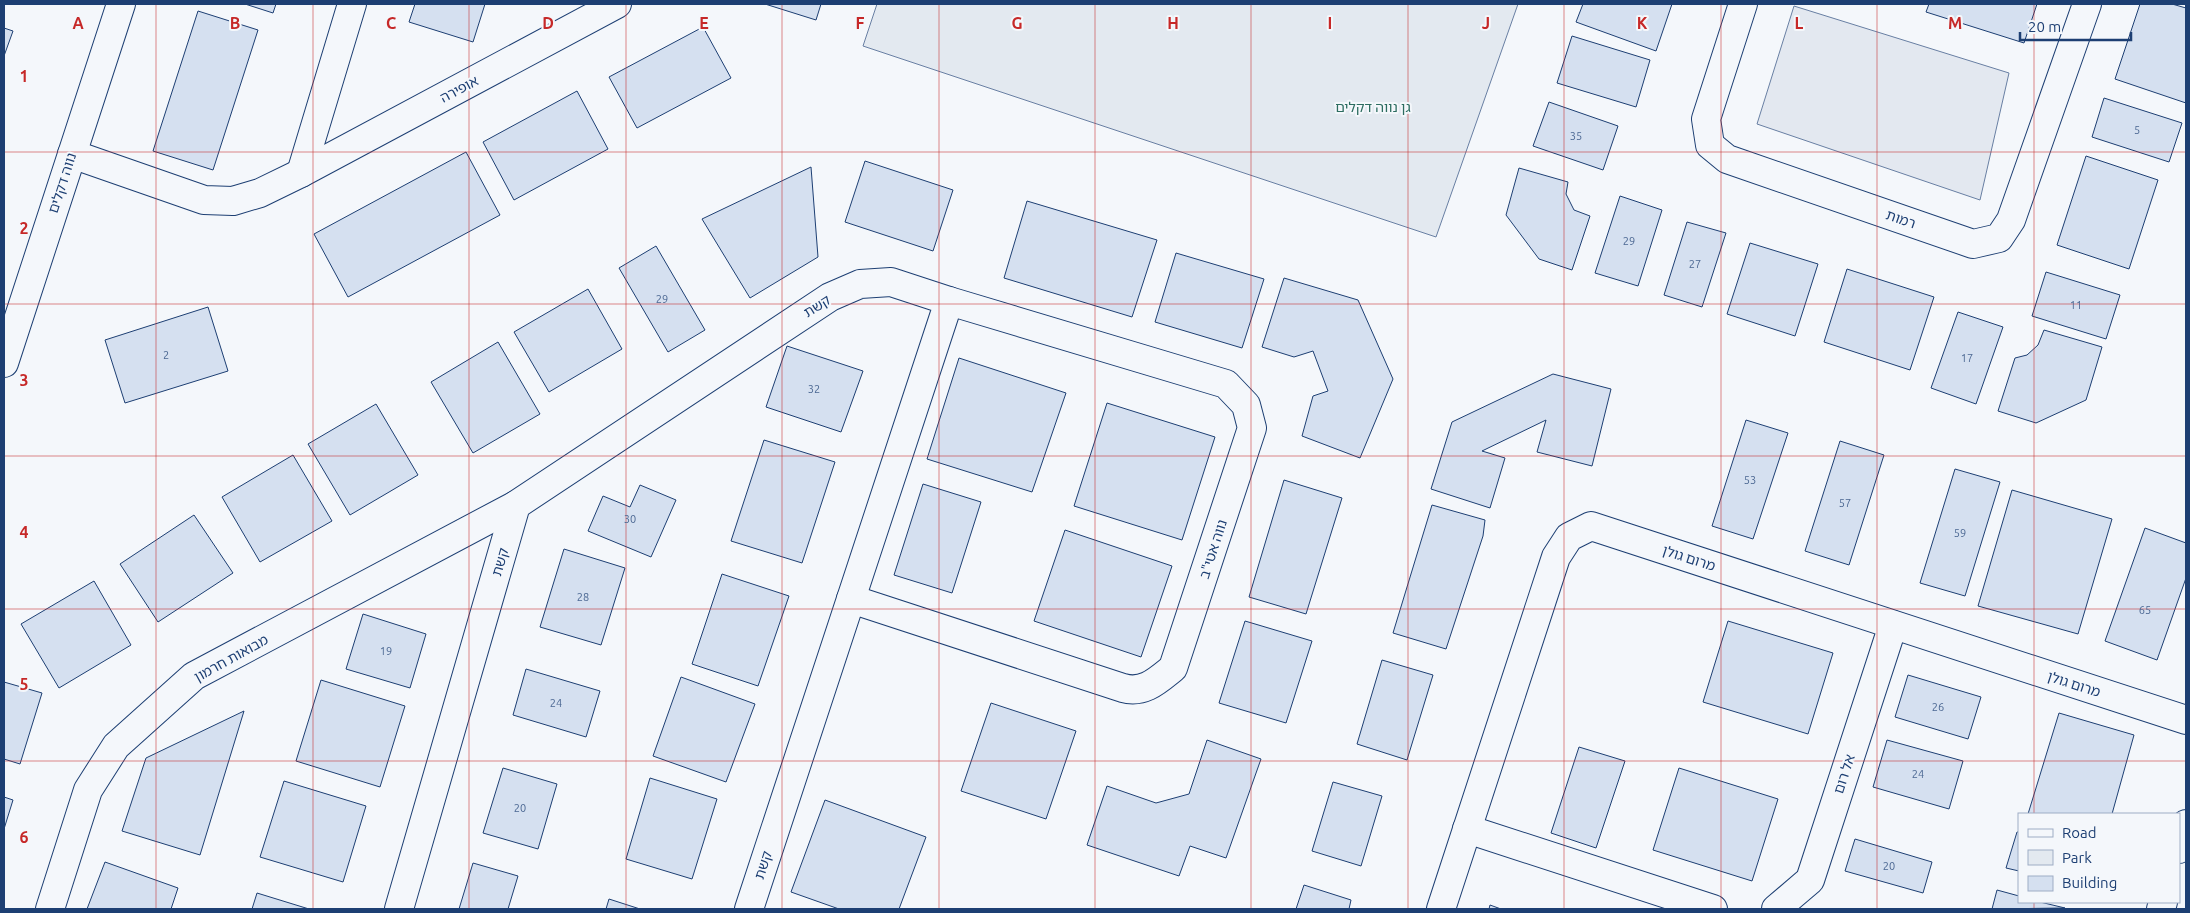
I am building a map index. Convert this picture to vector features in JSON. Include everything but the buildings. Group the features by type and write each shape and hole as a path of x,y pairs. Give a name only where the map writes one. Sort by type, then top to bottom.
{"street":[{"name":"נווה דקלים","path":"4,363 120,4"},
{"path":"302,174 352,4"},
{"name":"אופירה","path":"72,154 204,200 233,201 260,193 302,174 617,4"},
{"name":"רמות","path":"1743,4 1706,119 1710,145 1727,159 1973,244 1999,238 2012,220 2087,4"},
{"name":"קשת","path":"399,909 516,506 830,297 860,284 891,282 949,301 749,909"},
{"name":"נווה אטי\"ב","path":"851,599 1123,688 1152,686 1173,668 1246,447 1252,428 1246,404 1226,384 949,301"},
{"name":"מבואות חרמון","path":"50,909 88,790 116,746 194,676 516,506"},
{"name":"מרום גולן","path":"1441,909 1556,557 1569,537 1591,526 2186,720"},
{"name":"אל רום","path":"1776,909 1810,880 1893,625"},
{"path":"2180,845 2186,824"},
{"path":"1467,829 1713,909"}],"green space":[{"name":"גן נווה דקלים","path":"877,4 1518,4 1436,237 863,46"}],"shaded area":[{"path":"1794,6 2009,73 1980,200 1757,124"}]}
